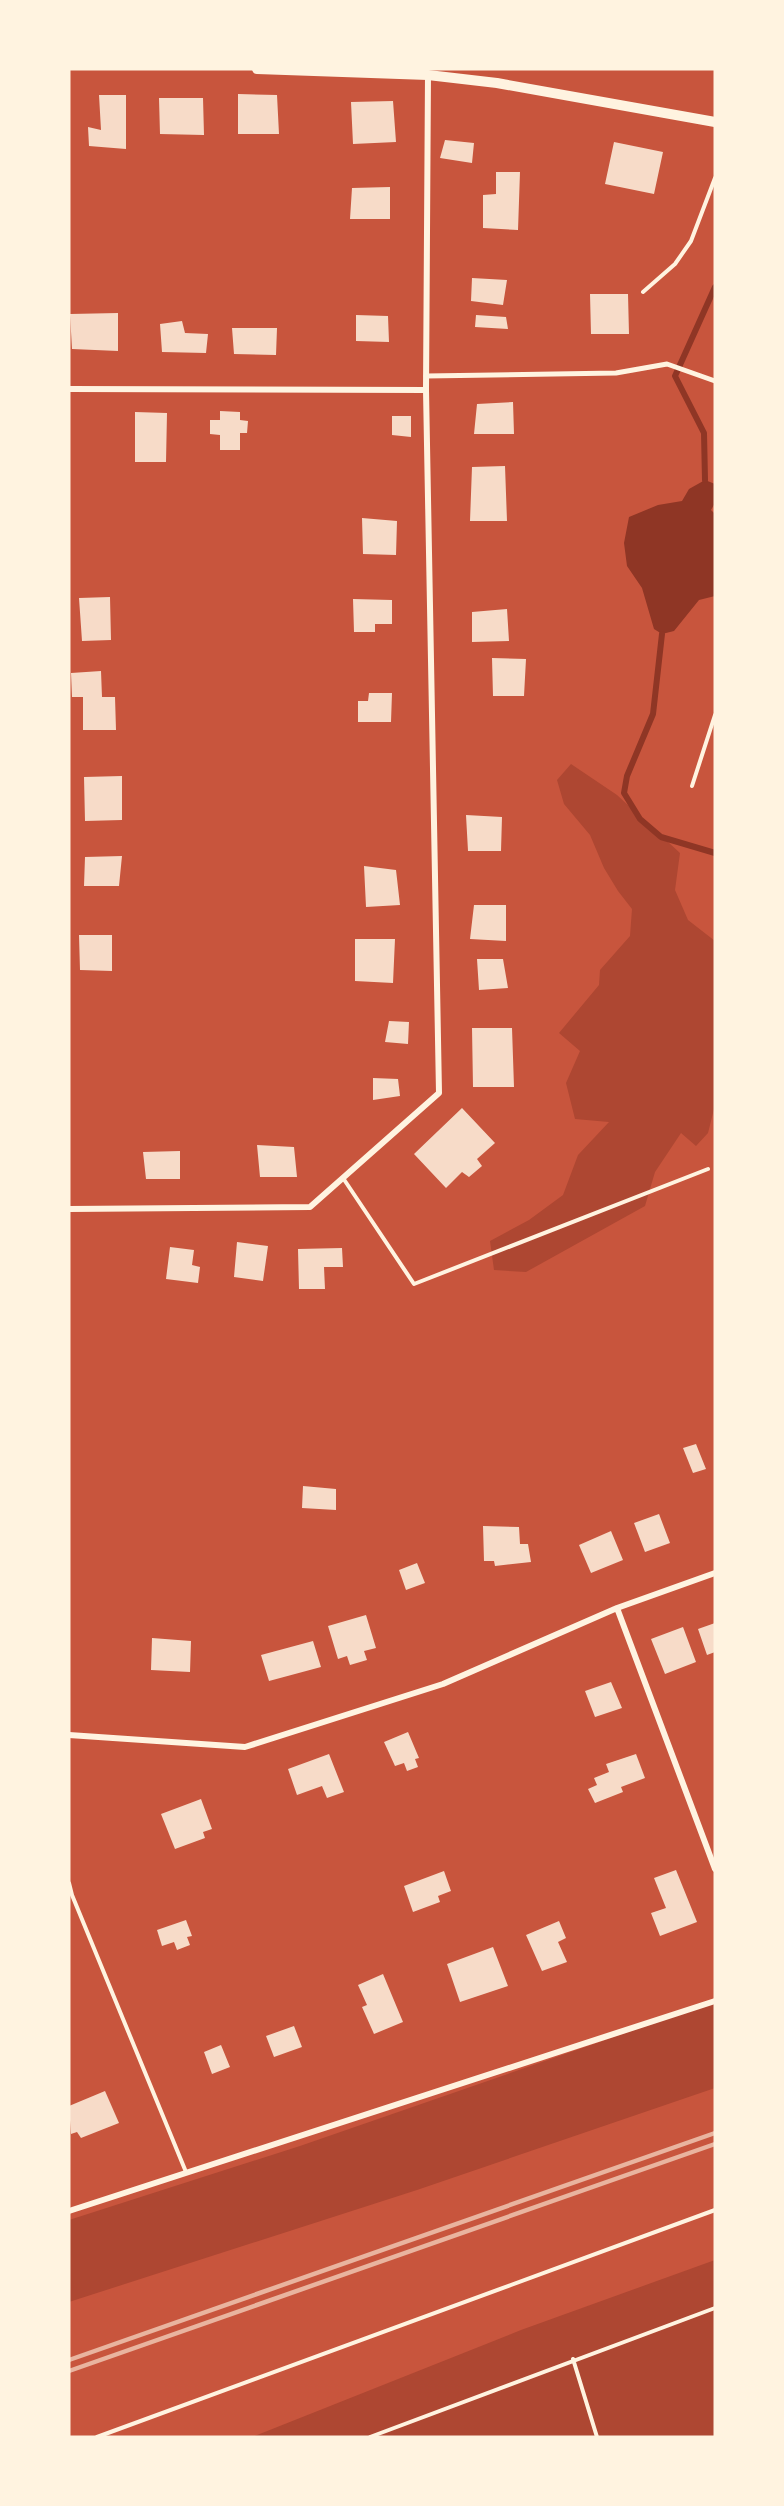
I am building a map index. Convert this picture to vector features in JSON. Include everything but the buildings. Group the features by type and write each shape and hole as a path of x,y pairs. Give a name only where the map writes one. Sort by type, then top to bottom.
{"street":[{"path":"257,69 428,75 497,83 715,122"},
{"path":"69,1209 310,1207 439,1093 426,390 428,75"},
{"path":"426,376 615,373 667,364 715,381"},
{"path":"69,389 426,390"},
{"path":"69,1735 245,1747 443,1683 617,1608 715,1573"},
{"path":"617,1608 715,1869"},
{"path":"69,2211 715,2001"}],"lane":[{"path":"644,292 675,264 691,241 715,178"},
{"path":"692,786 715,715"},
{"path":"343,1178 414,1284 708,1169"},
{"path":"69,1883 186,2172"},
{"path":"370,2437 573,2359 715,2308"},
{"path":"573,2359 597,2437"}],"path":[{"path":"97,2437 715,2211"}],"shaded area":[{"path":"705,480 715,484 715,503 711,510 715,514 715,596 699,600 674,631 662,634 654,629 642,588 627,566 624,543 629,517 658,505 682,501 689,489"},
{"path":"571,764 617,795 680,853 675,890 688,920 715,941 715,1105 708,1133 696,1146 681,1133 655,1172 645,1206 526,1272 494,1270 490,1241 529,1220 563,1195 578,1155 609,1122 575,1119 566,1083 580,1051 559,1033 599,985 600,970 630,936 632,909 604,868 590,835 564,804 557,780"},
{"path":"715,2002 715,2088 417,2190 69,2302 69,2220 300,2146"},
{"path":"715,2260 715,2437 252,2437 521,2330"}],"waterway":[{"path":"705,480 704,433 675,376 715,287"},
{"path":"662,634 653,714 627,776 624,793 640,819 661,837 715,853"}],"railway":[{"path":"69,2360 715,2133"},
{"path":"69,2371 715,2144"}]}
